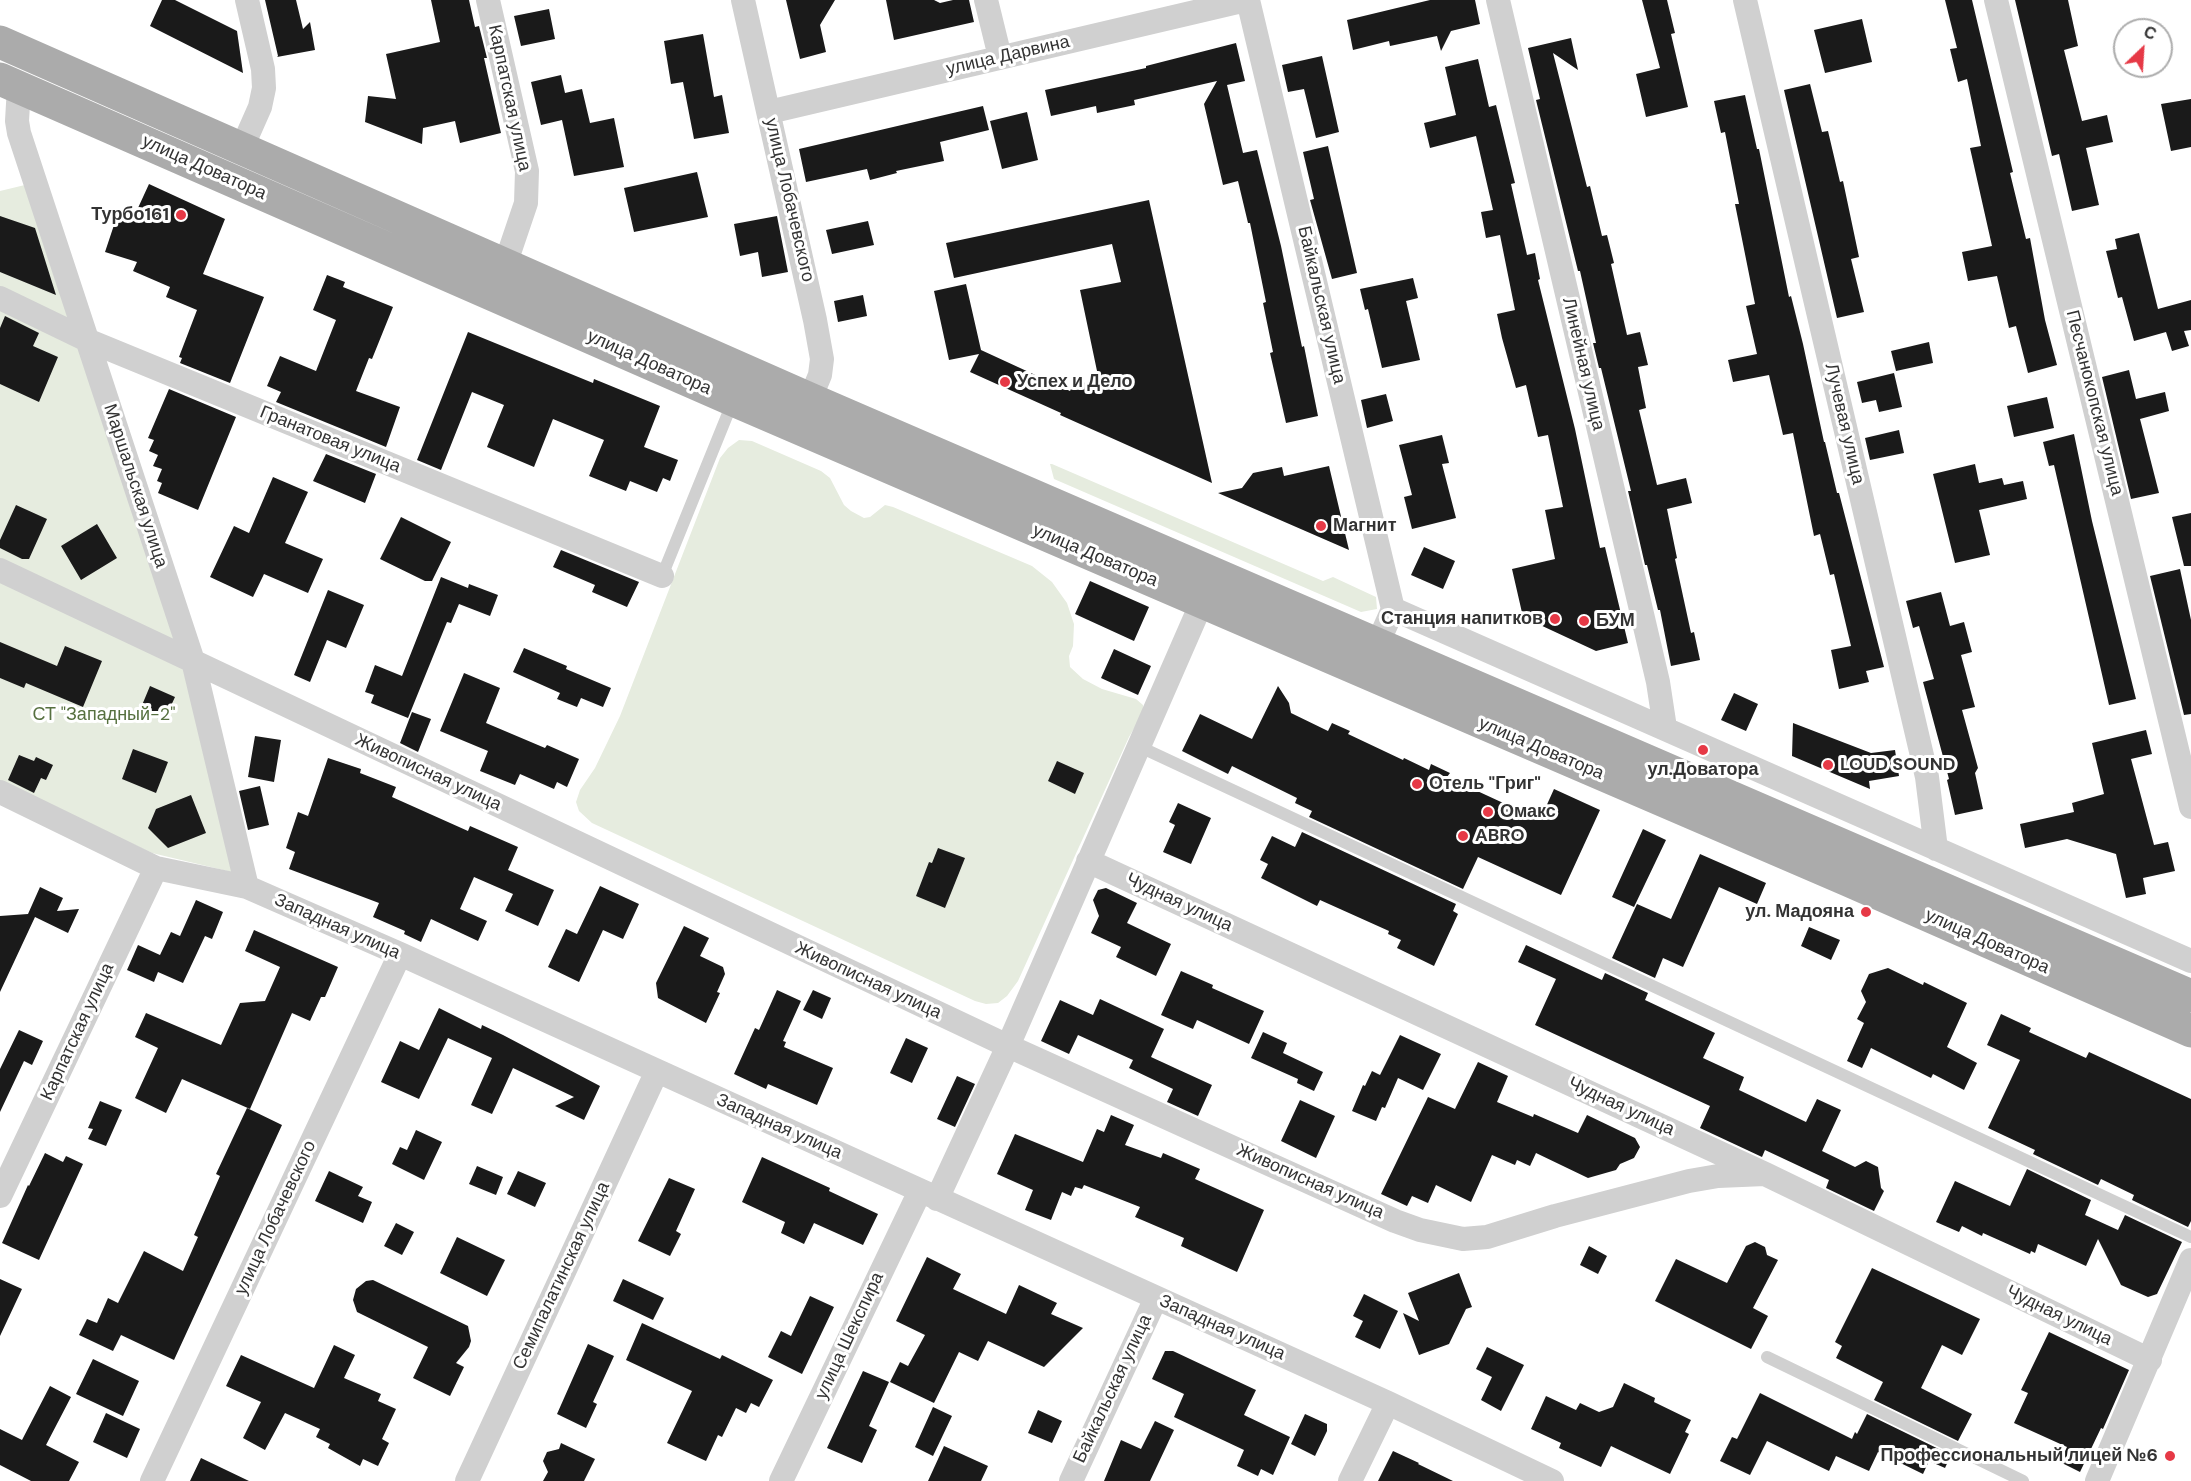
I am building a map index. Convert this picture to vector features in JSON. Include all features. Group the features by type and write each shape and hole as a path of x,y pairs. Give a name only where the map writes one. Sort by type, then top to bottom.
{"main road":[{"name":"улица Доватора","path":"0,42 810,399 2191,996"},
{"name":"улица Доватора","path":"9,83 733,400 1848,880 2191,1031"}],"street":[{"path":"242,150 260,107 264,88 263,69 247,0"},
{"name":"Карпатская улица","path":"488,0 527,171 526,203 505,265"},
{"name":"улица Лобачевского","path":"743,0 822,359 820,375 810,399"},
{"path":"987,0 1000,57"},
{"name":"улица Дарвина","path":"769,112 1247,0"},
{"name":"Байкальская улица","path":"1247,0 1393,609"},
{"name":"Линейная улица","path":"1498,0 1658,682 1665,728"},
{"name":"Лучевая улица","path":"1745,0 1927,777 1936,849"},
{"name":"Песчанокопская улица","path":"1996,0 2191,807"},
{"name":"Маршальская улица","path":"9,83 19,133 193,661 247,887"},
{"name":"Гранатовая улица","path":"0,298 87,340 662,576"},
{"name":"Живописная улица","path":"0,570 1008,1046 1395,1221 1441,1236 1463,1239 1487,1237 1555,1216 1689,1181 1718,1176 1765,1174"},
{"name":"улица Шекспира","path":"781,1481 928,1195 1008,1046 1202,602"},
{"path":"1378,643 1393,609 2191,961"},
{"name":"Западная улица","path":"0,792 156,868 247,887 400,954 1388,1403 1552,1481"},
{"name":"Чудная улица","path":"1088,861 1765,1174 2150,1360"},
{"name":"Карпатская улица","path":"0,1196 156,868"},
{"name":"улица Лобачевского","path":"152,1481 400,954"},
{"name":"Семипалатинская улица","path":"467,1481 657,1071"},
{"path":"2097,1481 2191,1260"},
{"name":"Байкальская улица","path":"1071,1481 1156,1298"},
{"path":"1350,1481 1388,1403"}],"lane":[{"path":"662,576 733,400"},
{"path":"1138,746 2191,1236"},
{"path":"1767,1357 2023,1481"}],"green space":[{"name":"СТ \"Западный-2\"","path":"29,184 191,630 244,875 152,853 0,781 0,191"},
{"path":"739,440 752,441 821,471 830,478 844,505 864,518 870,517 885,505 893,507 1032,566 1052,582 1067,603 1074,624 1073,646 1069,656 1070,667 1083,679 1102,689 1136,699 1143,705 1143,713 1129,737 1018,981 1007,996 998,1003 986,1004 975,1001 592,823 579,811 576,802 580,790 595,768 620,716 720,458"},
{"path":"1050,464 1323,581 1333,577 1376,597 1377,609 1361,612 1054,479"}],"building":[{"path":"162,0 175,0 237,31 243,73 150,26"},
{"path":"265,0 296,0 303,29 310,22 315,50 277,57"},
{"path":"431,0 469,0 475,27 479,26 487,58 484,58 501,133 460,143 455,121 423,128 422,144 365,122 368,96 396,99 386,54 440,42"},
{"path":"786,0 835,0 820,25 826,52 800,59"},
{"path":"886,0 934,0 940,3 969,0 974,22 894,40"},
{"path":"1430,0 1475,0 1480,24 1451,31 1441,51 1437,36 1390,46 1389,41 1353,50 1347,20"},
{"path":"1642,0 1667,0 1675,33 1671,34 1688,107 1646,117 1636,74 1660,68"},
{"path":"1945,0 1972,0 2013,172 2010,173 2026,239 2030,238 2045,320 2057,365 2028,373 2016,326 2009,328 1997,276 1968,281 1962,252 1992,246 1970,148 1981,146 1967,79 1958,82 1950,49 1957,48"},
{"path":"2015,0 2068,0 2078,46 2064,50 2082,121 2107,115 2113,142 2086,148 2099,205 2072,211 2059,154 2052,156"},
{"path":"549,9 555,39 521,46 514,16"},
{"path":"1862,19 1872,62 1825,73 1814,30"},
{"path":"703,34 714,97 722,95 729,133 694,139 683,82 671,84 664,41"},
{"path":"1571,38 1578,70 1553,53 1587,187 1590,186 1602,236 1607,235 1627,335 1640,332 1648,365 1638,367 1646,408 1639,410 1657,485 1686,478 1692,503 1667,509 1691,633 1694,632 1700,660 1671,666 1660,610 1658,610 1647,565 1645,565 1628,491 1631,491 1593,343 1596,343 1580,271 1578,271 1536,100 1540,99 1528,48"},
{"path":"1236,43 1245,81 1227,85 1243,153 1257,150 1281,246 1302,347 1304,346 1318,416 1286,423 1270,353 1273,352 1263,303 1266,302 1250,223 1248,223 1238,181 1223,185 1204,104 1217,81 1134,100 1135,105 1097,113 1096,106 1051,116 1045,90 1146,68 1146,66"},
{"path":"1322,56 1339,132 1316,138 1304,89 1288,92 1282,65"},
{"path":"1478,59 1489,107 1496,105 1515,183 1511,184 1527,255 1535,253 1540,279 1538,280 1575,429 1600,548 1605,547 1628,643 1596,651 1523,617 1512,569 1555,559 1545,510 1563,507 1548,435 1538,437 1526,385 1516,388 1502,338 1497,314 1515,310 1500,235 1486,238 1481,212 1493,210 1476,136 1430,148 1424,123 1456,115 1445,67"},
{"path":"561,75 565,93 582,89 590,123 614,118 624,167 574,176 562,120 541,125 531,82"},
{"path":"1810,84 1822,132 1828,131 1840,182 1843,181 1859,257 1851,259 1864,312 1837,318 1784,90"},
{"path":"1745,95 1757,149 1759,149 1789,297 1791,296 1803,344 1824,442 1884,667 1866,671 1869,682 1839,689 1831,650 1851,646 1834,574 1830,575 1820,534 1814,536 1793,433 1783,435 1769,375 1733,382 1728,360 1757,354 1746,306 1755,304 1735,204 1739,204 1725,132 1721,133 1714,101"},
{"path":"2191,99 2191,147 2171,151 2161,104"},
{"path":"983,106 989,130 940,142 944,161 896,171 897,173 870,180 867,169 806,182 799,149"},
{"path":"1027,112 1038,160 1002,169 990,121"},
{"path":"1328,146 1357,273 1332,279 1310,200 1314,199 1303,152"},
{"path":"697,172 708,217 634,232 624,188"},
{"path":"149,184 225,219 203,274 264,297 230,383 180,363 182,358 179,357 197,310 166,297 170,287 133,271 137,262 105,252 117,216 132,221"},
{"path":"1149,200 1212,483 970,372 979,354 949,360 934,291 966,284 981,350 1070,391 1076,379 1101,390 1080,290 1121,282 1112,244 954,278 946,243"},
{"path":"0,216 35,228 56,295 0,272"},
{"path":"777,216 788,272 762,277 758,252 740,256 734,224"},
{"path":"868,221 874,245 832,254 826,230"},
{"path":"2139,233 2158,309 2191,300 2191,330 2184,331 2189,346 2172,351 2166,332 2134,341 2122,297 2118,298 2106,251 2117,249 2115,239"},
{"path":"327,275 345,282 343,287 393,307 356,391 400,407 386,447 276,402 281,392 267,386 280,356 316,371 336,320 313,310"},
{"path":"1413,278 1418,298 1406,301 1420,360 1382,368 1368,309 1365,310 1360,289"},
{"path":"863,295 867,316 838,322 834,301"},
{"path":"5,316 39,333 33,346 58,357 39,402 0,384 0,328"},
{"path":"468,332 593,383 594,379 660,406 644,447 678,460 670,481 663,478 657,492 630,481 626,491 589,476 604,440 553,419 534,467 487,447 504,405 472,392 441,470 417,460"},
{"path":"1929,342 1933,363 1896,371 1891,351"},
{"path":"2129,370 2136,399 2165,392 2169,411 2140,419 2159,493 2131,499 2102,377"},
{"path":"1894,373 1902,407 1879,412 1876,400 1862,403 1857,382"},
{"path":"169,389 236,417 198,510 158,493 162,483 157,481 162,469 153,466 158,455 149,451 154,440 148,438"},
{"path":"1386,394 1393,421 1367,428 1361,400"},
{"path":"2047,397 2054,428 2014,437 2007,406"},
{"path":"1899,430 1904,453 1870,460 1865,438"},
{"path":"2074,434 2092,521 2136,699 2109,705 2054,465 2049,466 2043,442"},
{"path":"1442,435 1449,463 1442,464 1456,518 1412,529 1404,497 1412,495 1399,445"},
{"path":"326,454 376,474 365,503 313,481"},
{"path":"1975,464 1979,483 2002,478 2004,485 2023,481 2027,499 1979,510 1990,555 1955,563 1933,474"},
{"path":"1329,466 1349,550 1218,493 1242,488 1253,473 1282,467 1284,476"},
{"path":"273,477 308,492 285,543 323,559 308,593 264,574 253,597 210,577 234,526 249,533"},
{"path":"16,505 47,519 29,559 22,559 0,548 0,540"},
{"path":"2191,513 2191,566 2184,566 2172,517"},
{"path":"401,517 451,542 432,581 425,581 380,559"},
{"path":"97,524 117,558 81,580 61,546"},
{"path":"1424,547 1455,561 1443,589 1411,575"},
{"path":"561,550 639,582 627,607 592,592 595,585 553,567"},
{"path":"2180,569 2191,620 2191,714 2184,715 2150,576"},
{"path":"441,577 468,588 469,584 498,595 490,616 459,604 451,623 447,622 408,718 371,703 374,695 365,692 375,665 402,676"},
{"path":"1090,581 1149,607 1134,641 1075,614"},
{"path":"328,590 364,605 346,648 327,640 310,682 294,675"},
{"path":"1941,592 1950,626 1964,622 1972,652 1961,655 1975,707 1962,710 1978,768 1975,773 1983,809 1955,815 1947,780 1949,779 1923,682 1934,679 1919,626 1913,628 1906,601"},
{"path":"0,642 57,666 65,646 102,661 83,707 26,683 24,688 0,678"},
{"path":"524,648 611,688 603,707 581,698 577,707 557,699 560,693 513,672"},
{"path":"1114,649 1151,666 1138,695 1101,678"},
{"path":"464,673 500,688 486,723 545,748 547,745 579,759 567,787 557,782 554,789 520,774 515,785 480,771 488,751 440,731"},
{"path":"150,686 175,697 164,721 140,710"},
{"path":"1278,686 1289,703 1291,713 1328,731 1332,723 1350,731 1348,734 1429,770 1431,764 1450,773 1447,777 1540,820 1554,789 1600,810 1561,895 1478,857 1463,889 1309,817 1312,811 1295,803 1297,798 1232,766 1228,774 1182,751 1200,714 1252,739"},
{"path":"1734,693 1758,704 1746,731 1721,720"},
{"path":"412,712 431,719 418,752 400,743"},
{"path":"1793,723 1871,753 1895,750 1899,776 1869,781 1870,789 1792,756"},
{"path":"2146,730 2152,754 2131,759 2154,845 2168,842 2175,871 2143,878 2146,894 2126,898 2116,854 2067,839 2025,848 2020,824 2074,812 2072,803 2104,794 2092,743"},
{"path":"255,736 281,740 274,782 248,777"},
{"path":"133,749 168,762 156,793 122,779"},
{"path":"19,755 34,761 36,757 53,765 46,780 41,778 34,793 8,780"},
{"path":"328,758 361,769 360,773 396,787 392,797 468,831 470,826 518,847 508,870 554,890 538,926 505,911 513,894 474,877 460,909 487,921 478,941 431,919 421,942 404,934 405,931 373,917 379,903 289,869 295,852 286,848 298,812 308,816"},
{"path":"1057,761 1084,773 1075,794 1048,781"},
{"path":"260,786 269,825 248,830 239,791"},
{"path":"191,795 206,833 168,848 148,828 156,809"},
{"path":"1178,803 1211,818 1191,864 1163,852 1175,825 1169,822"},
{"path":"1643,829 1666,840 1634,907 1612,897"},
{"path":"1302,832 1456,904 1453,911 1458,914 1434,966 1397,948 1401,940 1388,934 1389,931 1320,900 1317,906 1261,878 1268,864 1260,860 1272,836 1295,847"},
{"path":"938,848 965,858 945,908 916,896 929,862 932,863"},
{"path":"1700,854 1766,883 1757,904 1719,887 1683,967 1663,958 1655,978 1612,958 1637,904 1671,919"},
{"path":"600,886 639,904 623,939 603,930 579,982 548,967 566,929 577,934"},
{"path":"40,887 63,898 57,911 79,909 68,933 35,917 0,992 0,916 28,914"},
{"path":"1106,888 1137,903 1127,923 1171,944 1156,976 1116,957 1121,947 1091,933 1099,916 1093,900 1098,890"},
{"path":"196,900 223,912 212,939 205,936 183,983 158,972 154,982 127,970 138,945 160,955 171,932 180,936"},
{"path":"684,926 709,938 700,956 723,967 725,974 717,992 720,993 706,1023 658,998 656,983"},
{"path":"1809,927 1840,940 1831,960 1801,946"},
{"path":"254,930 338,967 325,997 321,997 310,1021 292,1013 250,1109 182,1079 166,1113 135,1098 158,1048 135,1037 146,1013 221,1045 240,1003 265,1001 280,967 245,951"},
{"path":"1526,945 1602,980 1605,973 1648,993 1645,1000 1715,1033 1703,1058 1744,1077 1739,1090 1806,1122 1817,1099 1841,1110 1822,1151 1855,1167 1866,1161 1878,1167 1881,1188 1884,1191 1874,1211 1826,1188 1829,1180 1765,1150 1762,1157 1700,1128 1710,1106 1535,1025 1556,979 1518,962"},
{"path":"1888,968 1967,1003 1947,1047 1977,1063 1964,1090 1933,1074 1931,1078 1871,1048 1862,1068 1847,1061 1864,1023 1857,1019 1866,1002 1861,991 1869,974"},
{"path":"1181,971 1213,985 1212,988 1264,1011 1249,1044 1197,1020 1193,1029 1161,1015"},
{"path":"777,990 801,1001 783,1041 786,1042 784,1047 833,1068 817,1105 768,1084 766,1089 734,1074 755,1028 759,1030"},
{"path":"813,990 831,998 822,1019 803,1010"},
{"path":"1100,999 1164,1029 1151,1057 1212,1085 1198,1116 1167,1102 1173,1089 1129,1068 1133,1060 1078,1035 1069,1054 1041,1041 1060,1000 1093,1015"},
{"path":"439,1008 481,1029 482,1025 503,1035 600,1086 584,1120 555,1106 574,1097 513,1068 492,1114 471,1105 492,1058 448,1038 419,1099 381,1082 400,1041 419,1050"},
{"path":"2001,1014 2031,1028 2029,1032 2086,1058 2089,1052 2191,1099 2191,1221 2188,1227 2132,1200 2134,1195 2101,1179 2098,1185 2033,1154 2035,1150 1988,1128 2020,1060 1987,1045"},
{"path":"19,1030 43,1041 32,1065 24,1061 0,1112 0,1069"},
{"path":"1263,1032 1287,1043 1283,1053 1323,1072 1314,1091 1297,1083 1298,1079 1251,1058"},
{"path":"1400,1035 1441,1054 1423,1090 1398,1078 1385,1108 1382,1107 1376,1121 1352,1111 1363,1085 1365,1086 1372,1071 1380,1075"},
{"path":"906,1038 928,1048 912,1083 890,1073"},
{"path":"1478,1062 1508,1076 1497,1102 1533,1117 1534,1114 1578,1133 1587,1115 1635,1138 1640,1147 1634,1158 1620,1164 1616,1170 1588,1178 1536,1153 1530,1166 1517,1160 1515,1165 1492,1155 1471,1202 1436,1185 1428,1203 1412,1196 1407,1206 1381,1194 1428,1097 1455,1109"},
{"path":"957,1076 975,1084 955,1127 937,1119"},
{"path":"1300,1100 1335,1116 1316,1158 1281,1141"},
{"path":"100,1101 122,1110 106,1146 88,1139 93,1129 88,1128"},
{"path":"247,1108 282,1125 174,1360 121,1335 113,1351 79,1335 87,1319 97,1323 108,1298 118,1303 144,1251 183,1271 198,1237 194,1235 220,1176 216,1174"},
{"path":"1111,1115 1134,1125 1125,1145 1161,1158 1163,1153 1200,1169 1195,1179 1264,1210 1237,1272 1181,1246 1184,1238 1135,1217 1140,1207 1084,1185 1082,1189 1075,1187 1071,1196 1062,1192 1051,1220 1025,1210 1033,1190 997,1174 1015,1134 1083,1162 1097,1129 1104,1132"},
{"path":"416,1130 442,1142 424,1180 392,1164 400,1147 407,1150"},
{"path":"45,1153 63,1162 66,1156 83,1164 39,1260 2,1243"},
{"path":"762,1157 830,1188 829,1191 878,1214 863,1245 814,1223 804,1244 781,1233 785,1222 742,1202"},
{"path":"477,1166 503,1177 496,1195 469,1184"},
{"path":"2027,1169 2091,1200 2085,1215 2118,1230 2125,1215 2182,1242 2157,1294 2148,1297 2121,1285 2098,1239 2086,1266 2038,1244 2035,1253 2031,1251 2030,1254 1983,1233 1982,1236 1962,1226 1959,1232 1936,1222 1955,1181 2010,1206"},
{"path":"329,1171 363,1187 358,1196 372,1202 363,1223 315,1201"},
{"path":"518,1171 546,1183 535,1207 507,1194"},
{"path":"669,1178 695,1189 676,1231 681,1234 670,1256 638,1241"},
{"path":"396,1223 414,1232 402,1255 384,1246"},
{"path":"457,1237 505,1260 487,1296 440,1273"},
{"path":"1755,1242 1765,1247 1767,1255 1778,1260 1753,1308 1768,1316 1751,1349 1655,1301 1676,1259 1727,1283 1746,1246"},
{"path":"1589,1246 1607,1256 1598,1274 1580,1265"},
{"path":"927,1257 961,1274 953,1289 1006,1314 1019,1285 1057,1303 1051,1314 1083,1328 1044,1367 988,1341 978,1361 959,1352 934,1403 890,1382 900,1362 908,1366 925,1335 896,1321"},
{"path":"1872,1268 1980,1319 1962,1355 1942,1345 1921,1388 1972,1414 1958,1441 1874,1400 1883,1382 1836,1358 1842,1346 1835,1342"},
{"path":"1459,1273 1472,1307 1466,1309 1449,1344 1419,1355 1403,1313 1419,1321 1408,1293"},
{"path":"0,1279 22,1289 0,1336"},
{"path":"623,1279 664,1298 653,1320 613,1301"},
{"path":"373,1280 468,1326 471,1341 456,1363 464,1367 450,1396 413,1378 428,1347 357,1312 353,1300 356,1289 366,1281"},
{"path":"1364,1294 1398,1311 1380,1349 1355,1337 1363,1321 1353,1316"},
{"path":"810,1296 834,1307 802,1374 768,1357 781,1331 791,1336"},
{"path":"642,1323 720,1359 722,1355 773,1380 759,1407 751,1403 746,1413 736,1408 722,1437 718,1435 706,1461 667,1443 692,1391 626,1360"},
{"path":"2049,1332 2129,1370 2103,1429 2101,1428 2080,1472 2060,1462 2067,1447 2014,1423 2028,1393 2021,1390"},
{"path":"588,1344 614,1356 593,1402 597,1404 586,1428 557,1414"},
{"path":"334,1345 355,1355 344,1378 381,1394 378,1401 396,1409 382,1439 389,1443 378,1466 363,1459 360,1466 328,1448 330,1444 316,1437 320,1429 285,1413 265,1450 243,1438 261,1402 226,1386 241,1355 314,1388"},
{"path":"1487,1347 1524,1365 1501,1411 1481,1400 1492,1377 1476,1369"},
{"path":"1165,1351 1173,1351 1256,1390 1244,1415 1290,1437 1273,1475 1261,1469 1258,1476 1237,1466 1244,1450 1174,1417 1184,1394 1152,1379"},
{"path":"93,1359 139,1381 123,1416 76,1394"},
{"path":"863,1371 889,1382 869,1426 877,1430 862,1463 827,1448"},
{"path":"1624,1383 1655,1398 1654,1402 1691,1420 1685,1432 1689,1434 1670,1474 1611,1446 1601,1467 1559,1448 1561,1443 1531,1429 1546,1396 1576,1410 1580,1403 1599,1412 1613,1407"},
{"path":"50,1386 71,1397 46,1445 79,1462 69,1481 31,1481 0,1465 0,1429 22,1440"},
{"path":"1760,1393 1852,1439 1867,1414 1951,1455 1945,1468 1929,1461 1923,1474 1878,1452 1869,1471 1836,1456 1829,1471 1767,1441 1750,1475 1720,1461 1732,1437 1737,1439"},
{"path":"933,1407 952,1416 933,1456 915,1447"},
{"path":"1038,1410 1062,1421 1052,1443 1028,1433"},
{"path":"106,1413 140,1429 127,1458 93,1442"},
{"path":"1305,1414 1327,1424 1327,1431 1315,1456 1291,1444"},
{"path":"1155,1421 1174,1430 1150,1481 1104,1481 1121,1440 1141,1449"},
{"path":"561,1443 595,1459 584,1481 543,1481 548,1472 543,1461 547,1452 559,1449"},
{"path":"944,1446 988,1466 981,1481 928,1481"},
{"path":"1393,1451 1419,1463 1453,1481 1378,1481"},
{"path":"201,1458 249,1481 190,1481"}],"place":[{"name":"Турбо161","path":"181,215"},
{"name":"Успех и Дело","path":"1005,382"},
{"name":"Магнит","path":"1321,526"},
{"name":"Станция напитков","path":"1555,619"},
{"name":"БУМ","path":"1584,621"},
{"name":"ул.Доватора","path":"1703,750"},
{"name":"LOUD SOUND","path":"1828,765"},
{"name":"Отель \"Григ\"","path":"1417,784"},
{"name":"Омакс","path":"1488,812"},
{"name":"ABRO","path":"1463,836"},
{"name":"ул. Мадояна","path":"1866,912"},
{"name":"Профессиональный лицей №6","path":"2170,1456"}]}
